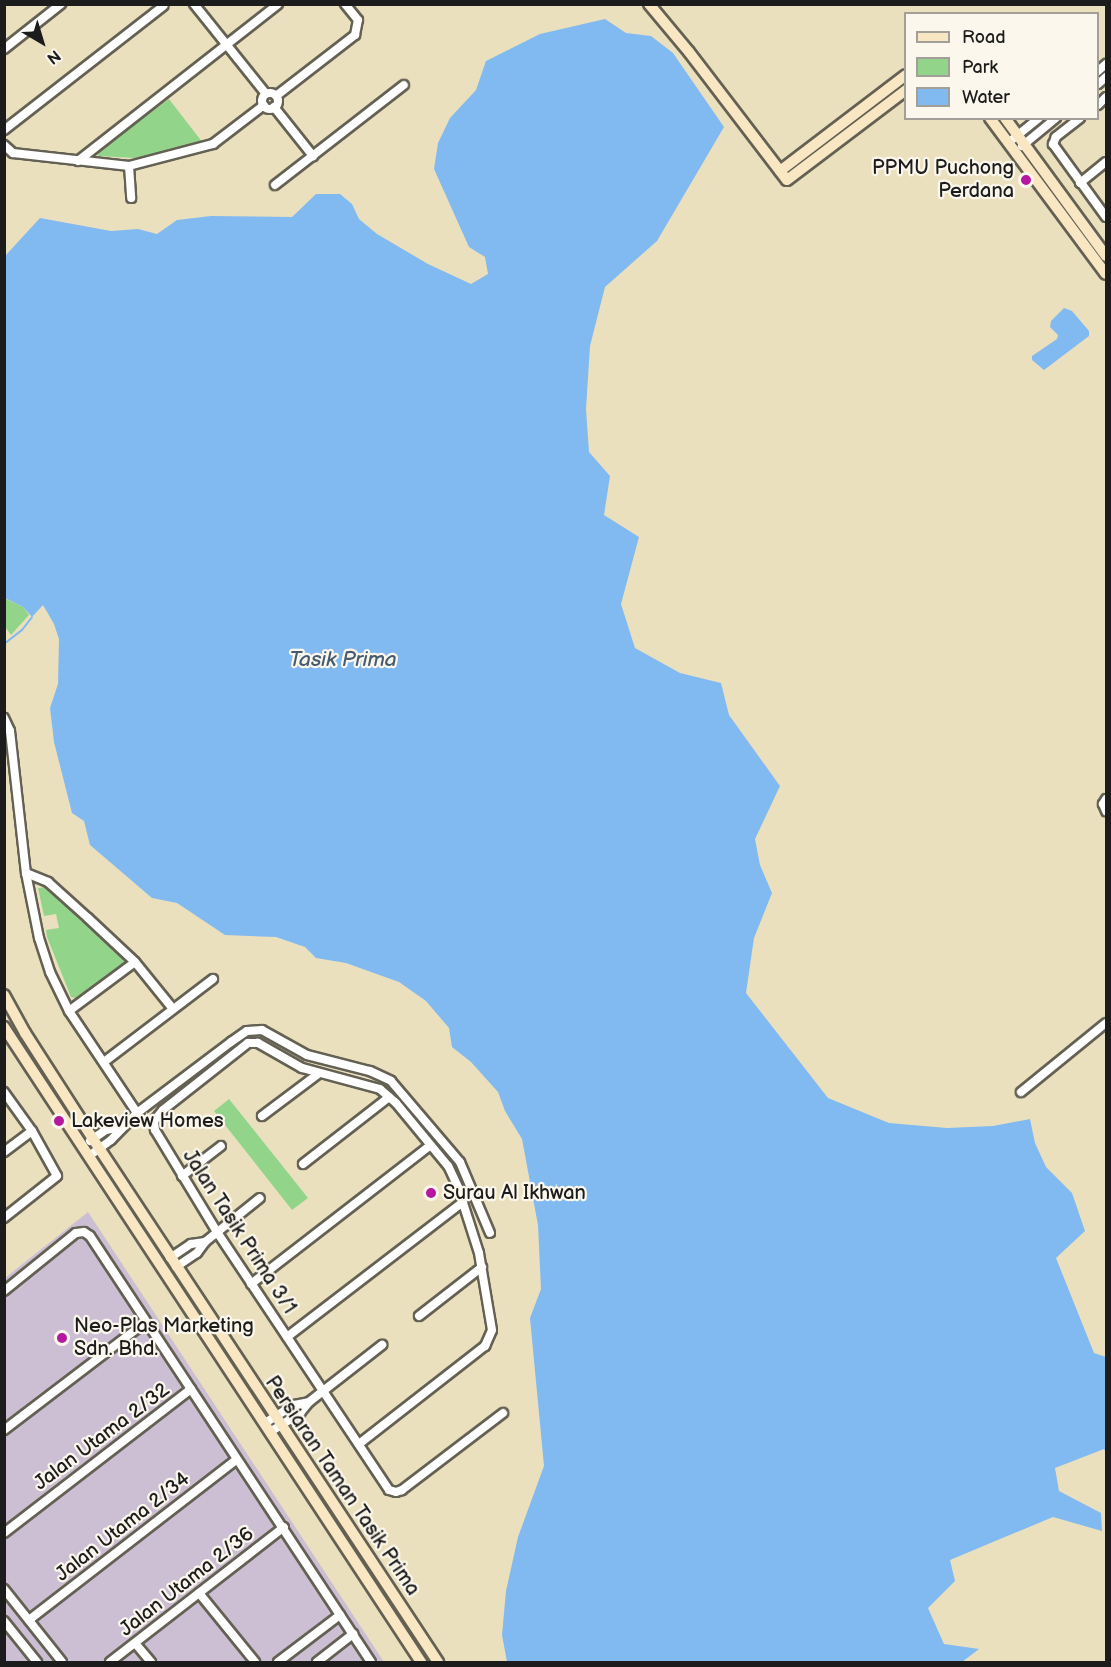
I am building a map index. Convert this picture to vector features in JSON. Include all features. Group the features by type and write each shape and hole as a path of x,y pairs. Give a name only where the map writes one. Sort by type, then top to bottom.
{"main road":[{"path":"649,4 689,52 780,171 904,84"},
{"path":"992,120 1016,144 1107,256"},
{"path":"1006,120 1016,144 1107,274"},
{"name":"Persiaran Taman Tasik Prima","path":"4,995 25,1033 173,1263 438,1662"},
{"name":"Persiaran Taman Tasik Prima","path":"4,1027 420,1662"}],"street":[{"path":"4,49 62,4"},
{"path":"194,4 266,94 276,96 355,35 358,20 345,4"},
{"path":"78,161 278,4"},
{"path":"4,130 163,6"},
{"path":"275,185 405,85"},
{"path":"264,105 263,98 266,94"},
{"path":"274,107 278,100 276,96"},
{"path":"4,145 13,153 129,165 213,144 264,105 274,107 313,156"},
{"path":"1016,144 1037,120"},
{"path":"1016,144 1053,120"},
{"path":"1077,120 1056,137 1053,144 1107,217"},
{"path":"1080,183 1107,162"},
{"path":"129,165 131,198"},
{"path":"4,718 10,731 26,873 39,938 50,972 69,1011 137,1113"},
{"path":"1107,800 1103,804 1107,811"},
{"path":"26,873 48,882 135,962 173,1009"},
{"path":"69,1011 135,962"},
{"path":"104,1062 213,979"},
{"path":"1021,1092 1107,1023"},
{"path":"86,1151 96,1144 106,1130 121,1127 247,1031 262,1030 272,1033 307,1055 370,1071 391,1081 460,1162 490,1233"},
{"name":"Jalan Tasik Prima 3/1","path":"359,1444 485,1346 492,1330 482,1267 463,1202 448,1166 389,1097 380,1089 318,1074 302,1068 258,1043 248,1043 164,1110 154,1121 158,1137 251,1284 389,1490 396,1492 420,1477 502,1413"},
{"path":"262,1116 318,1074"},
{"path":"4,1092 32,1131 57,1176 4,1218"},
{"path":"303,1164 389,1097"},
{"path":"4,1152 32,1131"},
{"path":"251,1284 431,1145"},
{"path":"182,1176 221,1146"},
{"path":"173,1263 191,1244 205,1242 260,1198"},
{"path":"287,1337 463,1202"},
{"path":"4,1291 76,1233 84,1232 90,1236 371,1662"},
{"path":"419,1316 482,1267"},
{"path":"4,1430 146,1322"},
{"path":"267,1428 278,1421 294,1405 309,1402 382,1346"},
{"name":"Jalan Utama 2/32","path":"4,1533 191,1389"},
{"name":"Jalan Utama 2/34","path":"29,1620 236,1460"},
{"name":"Jalan Utama 2/36","path":"110,1662 284,1527"},
{"path":"4,1589 63,1662"},
{"path":"199,1593 255,1662"},
{"path":"278,1662 340,1616"},
{"path":"4,1621 37,1662"},
{"path":"317,1662 353,1634"},
{"path":"135,1643 151,1662"}],"shaded area":[{"path":"88,1212 384,1662 5,1662 5,1278"}],"green space":[{"path":"169,99 203,143 135,158 98,156 99,150"},
{"path":"4,598 23,607 29,615 11,635 5,627"},
{"path":"45,887 123,957 124,963 80,999 71,997 47,937 46,930 59,928 56,914 44,916 38,888"},
{"path":"229,1099 308,1198 292,1210 214,1111"}],"water":[{"name":"Tasik Prima","path":"605,19 626,33 651,36 673,53 724,127 657,241 605,287 590,346 586,409 589,452 610,476 604,515 639,537 621,604 635,648 680,673 721,683 729,715 780,786 755,839 760,865 772,893 754,938 746,993 828,1098 889,1123 947,1128 993,1126 1030,1119 1035,1143 1046,1167 1072,1193 1085,1231 1056,1258 1094,1353 1106,1357 1106,1452 1104,1449 1055,1468 1059,1491 1101,1513 1102,1531 1053,1517 950,1560 955,1581 928,1608 944,1644 979,1649 962,1662 507,1662 502,1635 506,1591 518,1537 544,1466 530,1318 541,1289 538,1225 522,1139 505,1111 498,1092 471,1062 452,1047 449,1028 426,1001 399,982 346,963 316,958 305,947 276,937 225,935 177,903 152,898 90,845 84,821 72,813 54,742 50,708 58,684 59,639 54,624 43,605 32,617 23,607 5,598 5,256 40,218 111,231 138,229 157,234 177,220 211,216 292,217 316,194 340,194 352,204 359,219 377,234 428,264 471,284 488,274 485,257 469,247 434,169 438,143 450,118 476,90 486,61 540,34"},
{"path":"1064,308 1072,311 1089,331 1089,336 1044,370 1032,360 1032,356 1057,339 1058,335 1050,327 1051,321"}],"waterway":[{"path":"4,644 22,630 32,617"}],"place":[{"name":"PPMU Puchong Perdana","path":"1026,180"},
{"name":"Lakeview Homes","path":"59,1121"},
{"name":"Surau Al Ikhwan","path":"431,1193"},
{"name":"Neo-Plas Marketing Sdn. Bhd.","path":"62,1338"}]}
